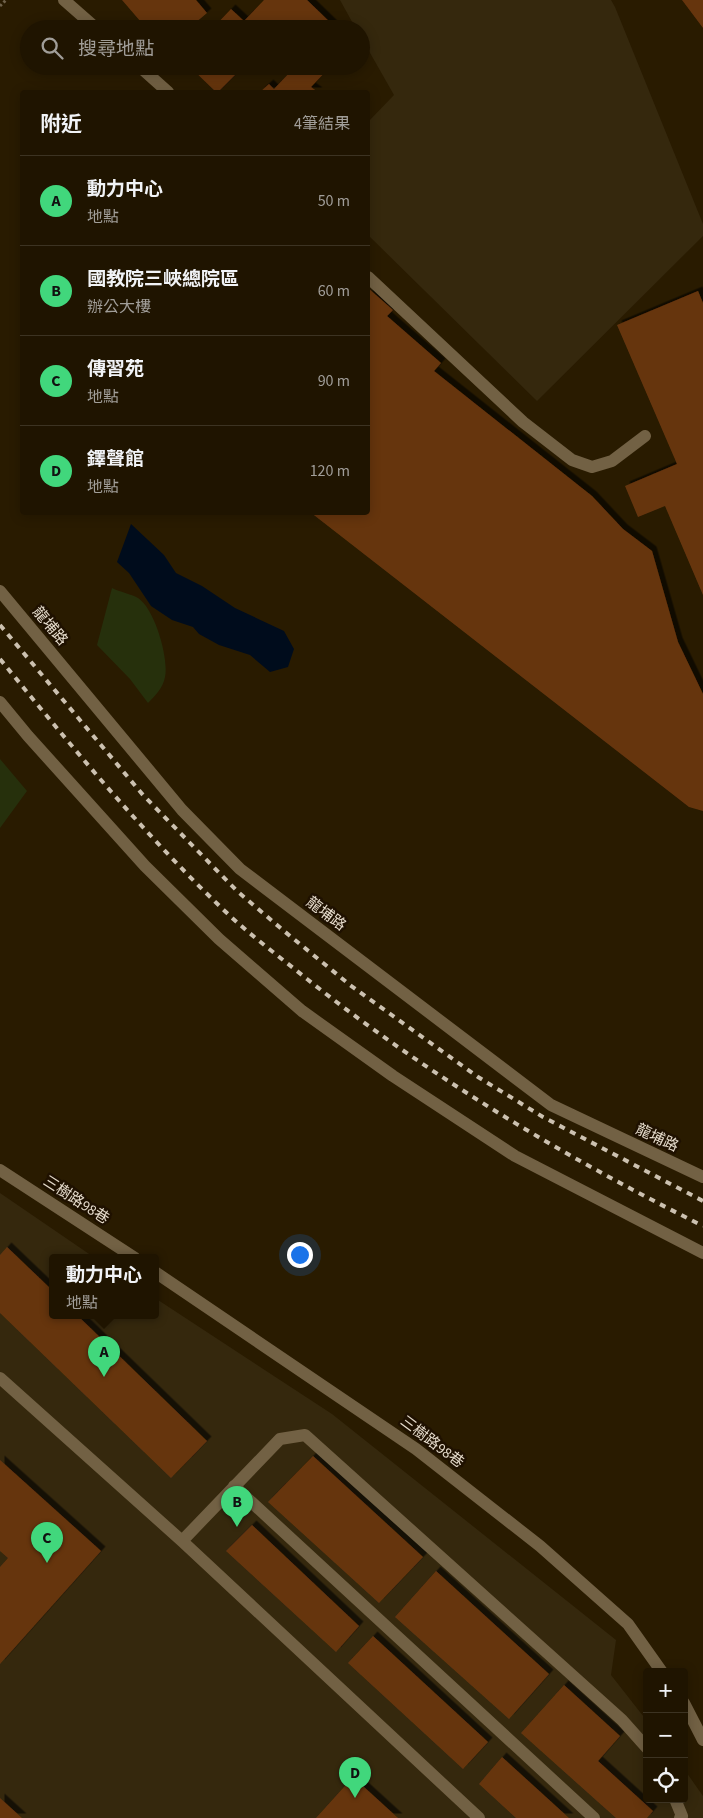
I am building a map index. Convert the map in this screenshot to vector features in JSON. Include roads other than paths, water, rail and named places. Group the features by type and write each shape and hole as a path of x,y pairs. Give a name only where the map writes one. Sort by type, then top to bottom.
{"street":[{"path":"64,0 86,20"},
{"path":"149,75 166,90"},
{"path":"370,279 523,422 572,460 592,467 612,462 645,436"},
{"name":"龍埔路","path":"0,591 182,810 240,869 550,1105 703,1178"},
{"path":"0,702 28,736 145,866 219,939 302,1011 393,1076 515,1156 703,1253"},
{"name":"三樹路98巷","path":"0,1170 129,1254"},
{"name":"三樹路98巷","path":"159,1275 416,1449 525,1534 628,1624 659,1668"},
{"path":"0,1378 182,1541 480,1818"},
{"path":"182,1541 280,1439 305,1435 622,1720 643,1744"},
{"path":"234,1486 594,1818"},
{"path":"688,1711 703,1740"},
{"path":"677,1803 682,1816 680,1818"}],"water":[{"path":"131,524 164,555 176,573 202,586 235,608 284,631 294,649 288,667 270,672 250,655 219,645 199,634 193,627 172,620 151,606 129,573 117,562"}],"railway":[{"path":"0,625 143,795 237,891 284,931 350,985 478,1077 543,1117 703,1201"},
{"path":"0,659 139,823 198,885 248,932 354,1015 449,1082 599,1172 703,1226"}],"place":[{"name":"動力中心","path":"104,1377"},
{"name":"國教院三峽總院區","path":"237,1527"},
{"name":"傳習苑","path":"47,1563"},
{"name":"鐸聲館","path":"355,1798"}]}
